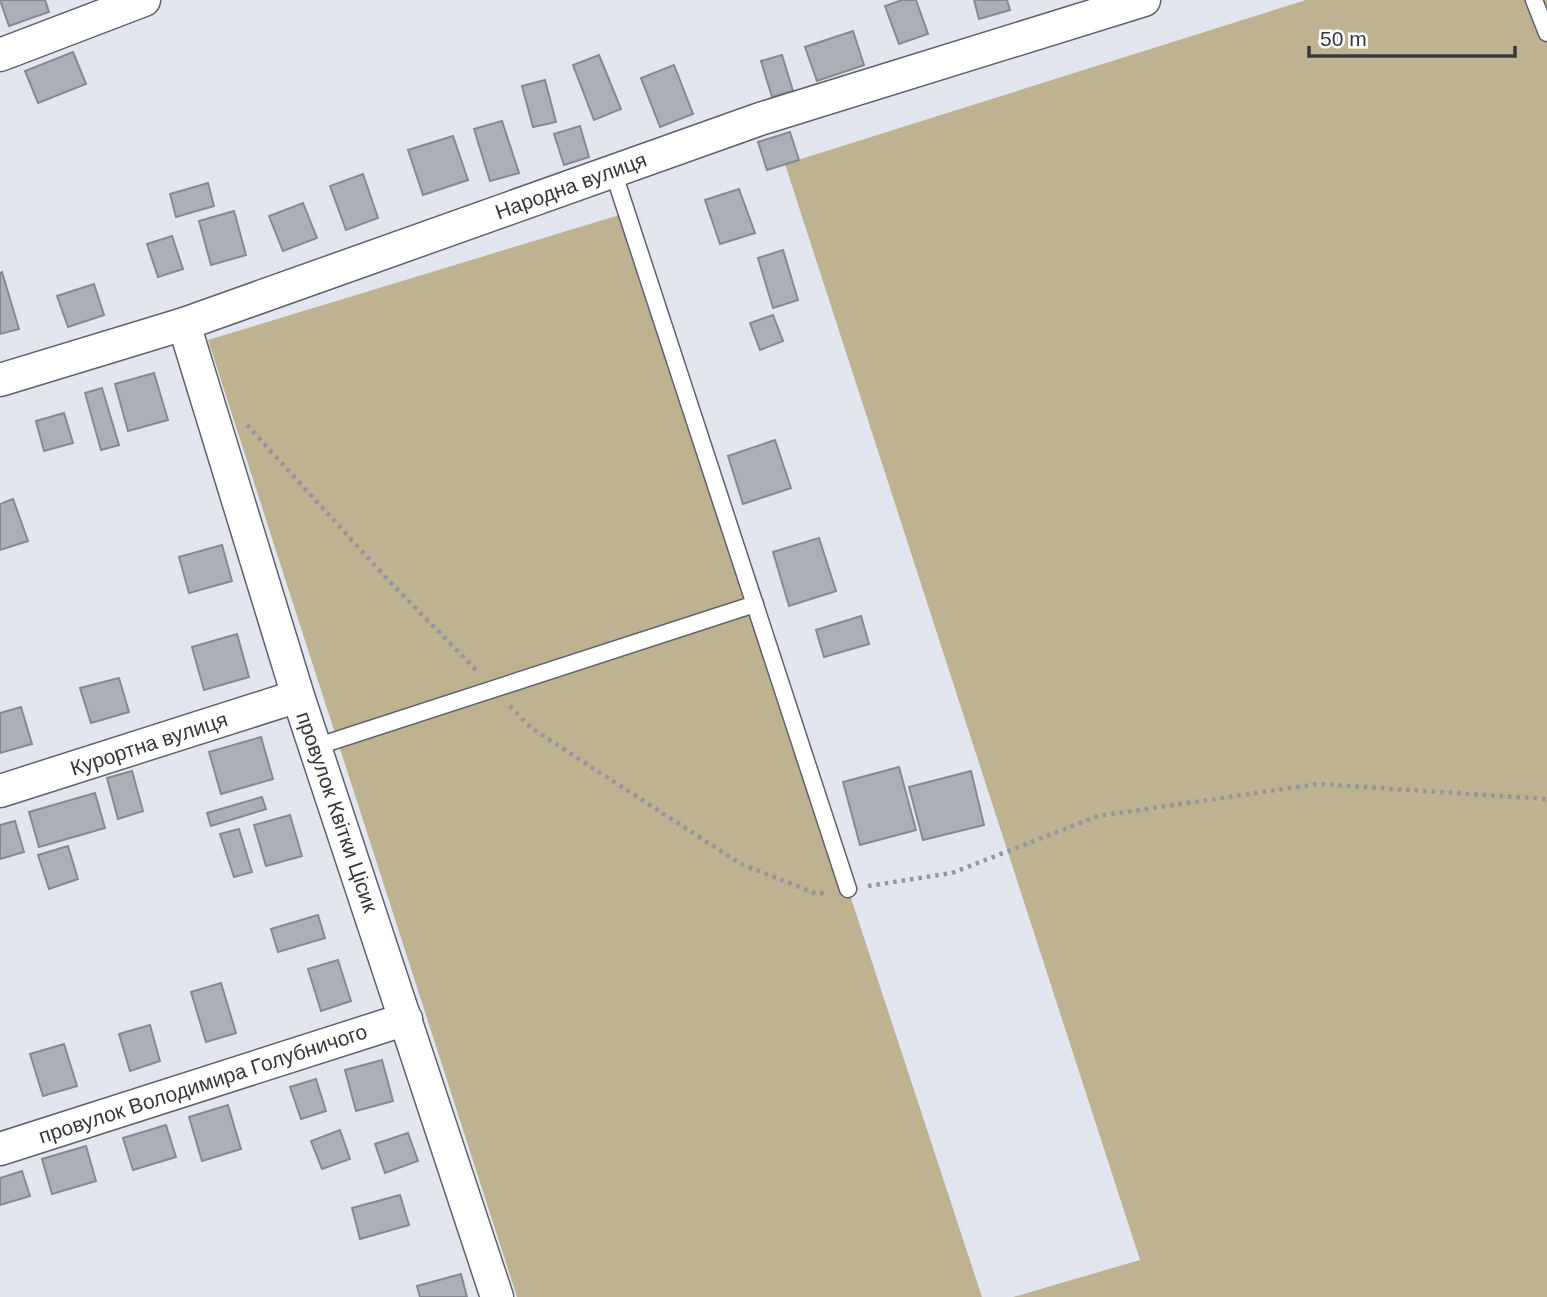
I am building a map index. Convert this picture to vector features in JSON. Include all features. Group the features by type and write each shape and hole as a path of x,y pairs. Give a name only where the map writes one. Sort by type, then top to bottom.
{"street":[{"path":"0,55 144,0"},
{"name":"Народна вулиця","path":"0,380 184,324 760,119 1144,0"},
{"name":"провулок Квітки Цісик","path":"184,324 298,696 497,1297"},
{"name":"Курортна вулиця","path":"0,791 298,696"},
{"name":"провулок Володимира Голубничого","path":"0,1149 407,1019"}],"lane":[{"path":"1534,0 1547,33"},
{"path":"613,172 848,889"},
{"path":"315,747 755,604"}],"shaded area":[{"path":"1306,0 1547,0 1547,1297 1013,1297 1140,1260 785,164"},
{"path":"626,213 982,1297 517,1297 208,340"}],"building":[{"path":"0,0 45,0 49,12 9,26"},
{"path":"902,0 916,0 928,34 899,44 885,6"},
{"path":"974,0 1007,0 1010,10 979,19"},
{"path":"853,31 864,65 817,81 805,47"},
{"path":"73,52 86,84 38,103 25,71"},
{"path":"599,55 621,109 594,120 573,65"},
{"path":"782,55 793,91 772,97 761,61"},
{"path":"674,65 693,114 660,127 641,78"},
{"path":"545,80 556,122 533,127 522,86"},
{"path":"502,121 519,173 490,181 474,129"},
{"path":"580,126 589,157 564,165 554,134"},
{"path":"790,132 799,160 767,170 758,142"},
{"path":"453,136 468,180 423,195 408,150"},
{"path":"363,174 378,218 346,230 330,186"},
{"path":"208,183 214,206 176,217 170,194"},
{"path":"739,189 755,233 720,244 705,200"},
{"path":"303,203 317,238 283,251 269,216"},
{"path":"234,211 246,255 211,265 199,221"},
{"path":"172,236 183,269 158,277 147,244"},
{"path":"783,250 798,300 773,308 758,258"},
{"path":"2,272 19,329 0,334 0,273"},
{"path":"94,284 104,315 68,327 57,296"},
{"path":"773,315 783,341 760,350 750,323"},
{"path":"154,373 168,420 128,431 115,384"},
{"path":"102,388 119,445 101,450 85,393"},
{"path":"64,413 73,443 44,451 36,421"},
{"path":"775,440 791,488 743,504 728,456"},
{"path":"13,499 28,541 0,550 0,504"},
{"path":"819,538 836,591 789,606 773,552"},
{"path":"222,545 232,581 189,593 179,557"},
{"path":"861,616 869,644 824,657 816,630"},
{"path":"237,634 249,677 204,690 192,647"},
{"path":"119,678 129,712 91,723 80,688"},
{"path":"21,707 32,744 0,753 0,713"},
{"path":"261,737 273,779 221,794 209,752"},
{"path":"899,767 916,830 860,845 843,782"},
{"path":"132,771 143,811 118,819 107,778"},
{"path":"971,771 984,825 923,840 909,787"},
{"path":"95,793 105,828 39,847 29,812"},
{"path":"262,797 266,809 211,826 207,813"},
{"path":"290,815 302,856 266,866 254,825"},
{"path":"15,821 24,852 0,859 0,825"},
{"path":"239,829 252,872 234,877 220,834"},
{"path":"68,846 78,879 49,889 38,855"},
{"path":"318,915 325,938 278,952 271,929"},
{"path":"338,960 351,1001 321,1011 308,969"},
{"path":"221,983 236,1033 206,1042 191,992"},
{"path":"150,1025 160,1061 130,1071 119,1034"},
{"path":"64,1044 77,1086 43,1096 30,1054"},
{"path":"382,1060 393,1101 356,1111 345,1070"},
{"path":"316,1079 326,1111 301,1119 290,1087"},
{"path":"228,1105 241,1149 202,1161 189,1117"},
{"path":"166,1125 176,1157 133,1170 123,1138"},
{"path":"340,1130 350,1159 322,1169 311,1141"},
{"path":"408,1133 418,1161 385,1173 375,1144"},
{"path":"86,1146 96,1181 52,1194 42,1159"},
{"path":"22,1171 30,1196 0,1205 0,1178"},
{"path":"400,1195 409,1225 360,1239 352,1208"},
{"path":"461,1274 467,1297 420,1297 417,1286"}]}
